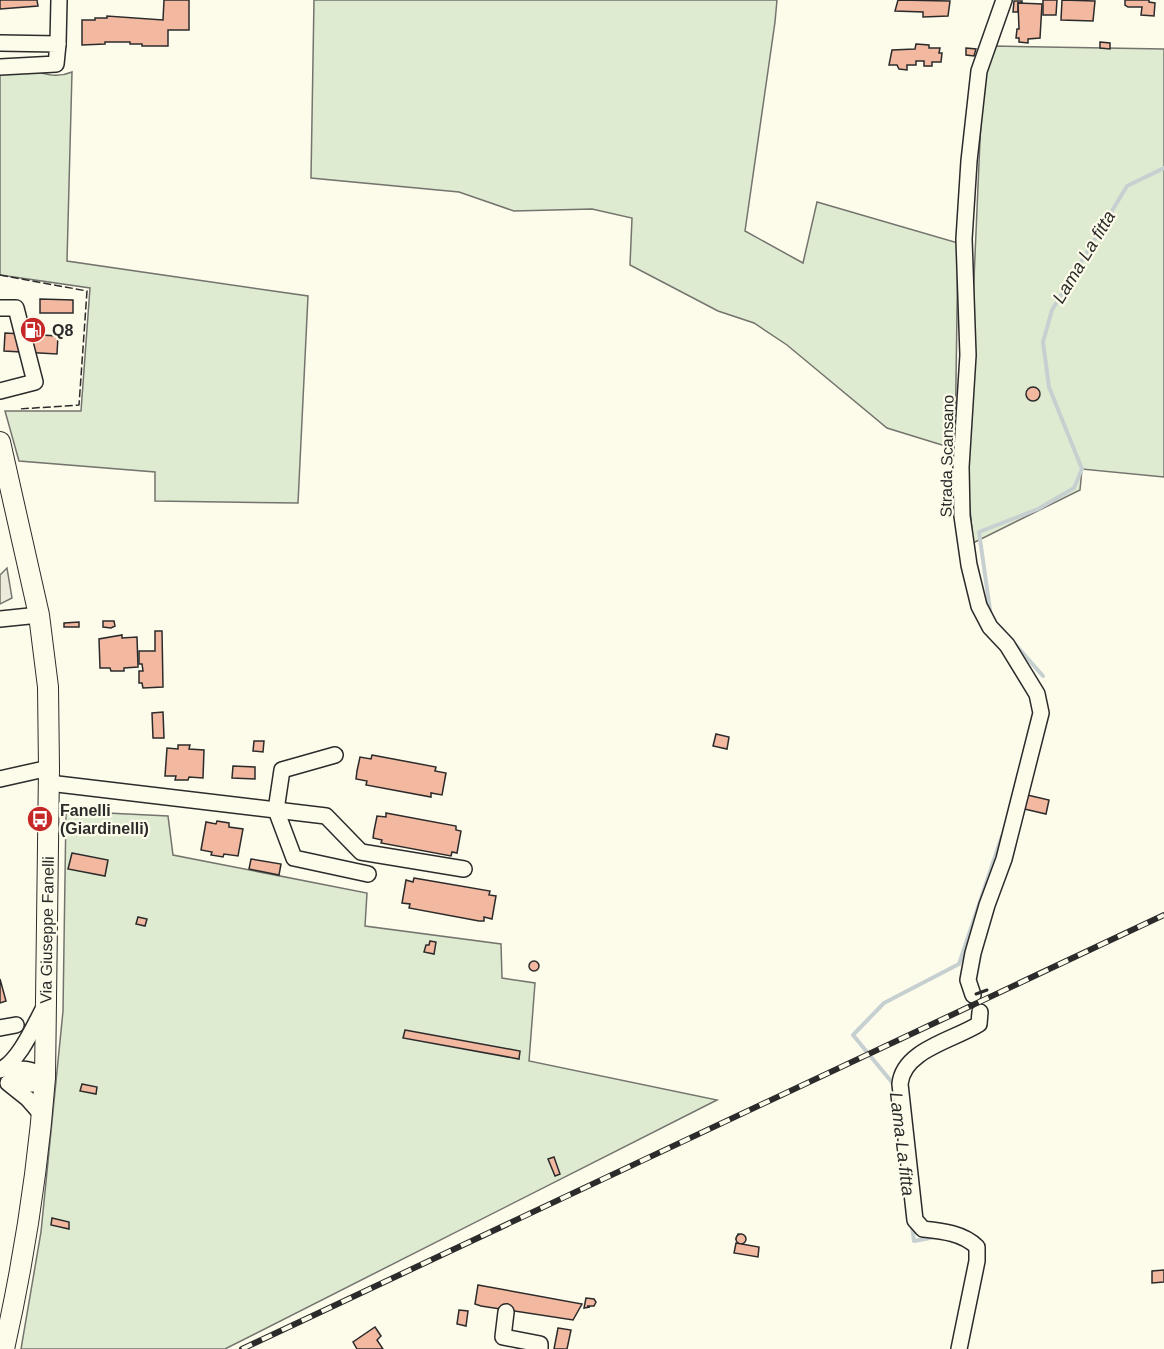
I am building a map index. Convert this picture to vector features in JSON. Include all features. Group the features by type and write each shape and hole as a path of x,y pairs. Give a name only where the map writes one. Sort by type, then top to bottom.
{"main road":[{"name":"Via Giuseppe Fanelli","path":"0,441 39,615 48,687 49,775 45,1078 27,1229 4,1349"}],"street":[{"path":"0,67 56,64 59,0"},
{"name":"Strada Scansano","path":"973,995 968,980 974,953 987,905 1004,859 1041,713 1037,694 1007,645 990,627 979,606 969,565 962,516 961,467 968,355 964,239 969,161 980,71 1004,0"},
{"path":"0,43 58,44"},
{"path":"0,308 16,308 35,382 0,391"},
{"path":"0,619 39,615"},
{"path":"335,755 282,770 276,810 294,858 368,874"},
{"path":"0,779 49,775 326,816 361,852 464,869"},
{"path":"4,1076 46,1004"},
{"path":"959,1349 978,1262 977,1246 971,1240 954,1234 923,1229 915,1220 900,1084 902,1072 912,1059 979,1024 980,1012"},
{"path":"0,1028 16,1025"},
{"path":"4,1076 31,1070 45,1078"},
{"path":"4,1076 42,1116"},
{"path":"506,1312 503,1337 540,1344 540,1349"}],"green space":[{"path":"314,0 777,0 745,231 803,263 817,202 958,243 955,449 887,428 787,345 754,323 718,311 630,265 632,218 592,209 514,211 459,192 311,178"},
{"path":"994,46 1164,49 1164,477 1082,469 1080,490 973,543 966,462 983,72"},
{"path":"32,70 52,75 72,72 67,261 308,296 298,503 155,501 155,472 19,461 5,411 81,411 90,288 0,275 0,72"},
{"path":"66,811 168,816 173,855 367,893 365,926 501,944 502,978 535,983 529,1061 717,1100 225,1349 21,1349 41,1232 63,1011"}],"shaded area":[{"path":"7,568 12,598 0,604 0,575"}],"building":[{"path":"0,0 37,0 38,6 0,9"},
{"path":"164,0 189,0 189,30 168,30 168,46 142,46 142,44 130,44 130,42 82,45 82,20 95,20 95,18 107,18 107,16 163,20"},
{"path":"898,0 950,1 948,16 923,17 923,12 895,11"},
{"path":"1043,0 1057,0 1056,15 1043,15"},
{"path":"1062,0 1095,1 1093,21 1061,20"},
{"path":"1125,0 1149,0 1155,3 1154,16 1141,15 1142,7 1128,7 1125,5"},
{"path":"1014,1 1022,1 1018,3 1018,12 1013,12"},
{"path":"1018,3 1042,4 1040,38 1028,39 1028,43 1019,42 1019,38 1016,38 1017,29 1019,29"},
{"path":"1100,42 1110,43 1110,49 1100,48"},
{"path":"916,44 929,45 929,48 940,48 941,62 932,62 932,66 924,66 924,61 916,61 916,65 907,65 907,70 899,69 897,65 889,65 892,50 915,49"},
{"path":"966,48 976,49 974,56 966,55"},
{"path":"40,299 73,300 73,313 40,313"},
{"path":"5,333 58,336 57,354 4,351"},
{"path":"1033,387 1038,389 1040,394 1038,399 1033,401 1028,399 1026,394 1028,389"},
{"path":"103,621 114,621 115,626 103,627"},
{"path":"79,622 79,627 64,627 64,623"},
{"path":"155,631 162,631 163,687 143,688 142,683 139,683 139,671 143,671 142,664 139,664 139,651 155,651"},
{"path":"122,635 122,638 137,637 138,667 124,668 124,671 100,668 99,639"},
{"path":"163,712 164,738 153,738 152,713"},
{"path":"716,734 729,737 727,749 713,746"},
{"path":"254,741 264,741 263,752 253,751"},
{"path":"178,745 190,745 189,749 204,750 203,778 189,777 188,780 175,780 176,776 165,776 167,748 178,749"},
{"path":"372,755 436,767 435,771 446,773 442,795 431,793 431,797 366,785 367,781 356,779 357,771 360,757 371,759"},
{"path":"233,766 255,767 255,779 232,778"},
{"path":"1023,794 1049,800 1046,814 1020,808"},
{"path":"386,813 456,826 456,830 461,831 457,853 452,852 451,856 381,843 382,840 373,838 374,831 377,816 386,817"},
{"path":"217,821 229,823 229,827 243,829 238,856 224,854 223,857 201,850 206,822 216,824"},
{"path":"72,853 108,860 105,876 68,869"},
{"path":"251,859 281,864 279,875 249,869"},
{"path":"414,878 490,891 489,895 496,896 492,919 484,917 484,921 479,921 409,908 410,904 402,903 406,880 413,882"},
{"path":"138,917 147,919 145,926 136,924"},
{"path":"430,941 436,942 434,954 424,952"},
{"path":"534,961 538,962 538,970 534,971 530,970 529,966 530,962"},
{"path":"0,979 6,1001 0,1003"},
{"path":"405,1030 520,1051 519,1059 403,1038"},
{"path":"82,1084 97,1087 96,1094 80,1091"},
{"path":"554,1157 560,1174 555,1176 548,1159"},
{"path":"52,1218 69,1222 69,1229 51,1225"},
{"path":"738,1234 745,1238 742,1244 736,1239"},
{"path":"741,1234 746,1239 741,1244 736,1239"},
{"path":"736,1243 759,1247 758,1257 734,1253"},
{"path":"1164,1270 1164,1282 1152,1283 1152,1271"},
{"path":"478,1285 582,1304 573,1320 481,1306 475,1304"},
{"path":"586,1298 594,1299 596,1302 594,1306 584,1308"},
{"path":"459,1310 468,1311 466,1326 457,1324"},
{"path":"375,1327 381,1336 377,1340 383,1349 357,1349 353,1342"},
{"path":"558,1328 571,1330 567,1349 554,1349"}],"waterway":[{"name":"Lama La fitta","path":"991,617 979,532 1038,509 1074,488 1082,469 1049,387 1043,342 1052,310 1127,186 1164,168"},
{"name":"Lama La fitta","path":"1014,643 1043,676"},
{"name":"Lama La fitta","path":"895,1086 853,1035 884,1003 959,964 1002,836"},
{"name":"Lama La fitta","path":"912,1225 914,1241 935,1237"}],"railway":[{"path":"242,1349 1164,915"}],"fence":[{"path":"0,275 87,291 79,405 19,409"}],"wall":[{"path":"976,994 987,990"}],"place":[{"name":"Q8","path":"33,330"},
{"name":"Fanelli (Giardinelli)","path":"40,819"}]}
